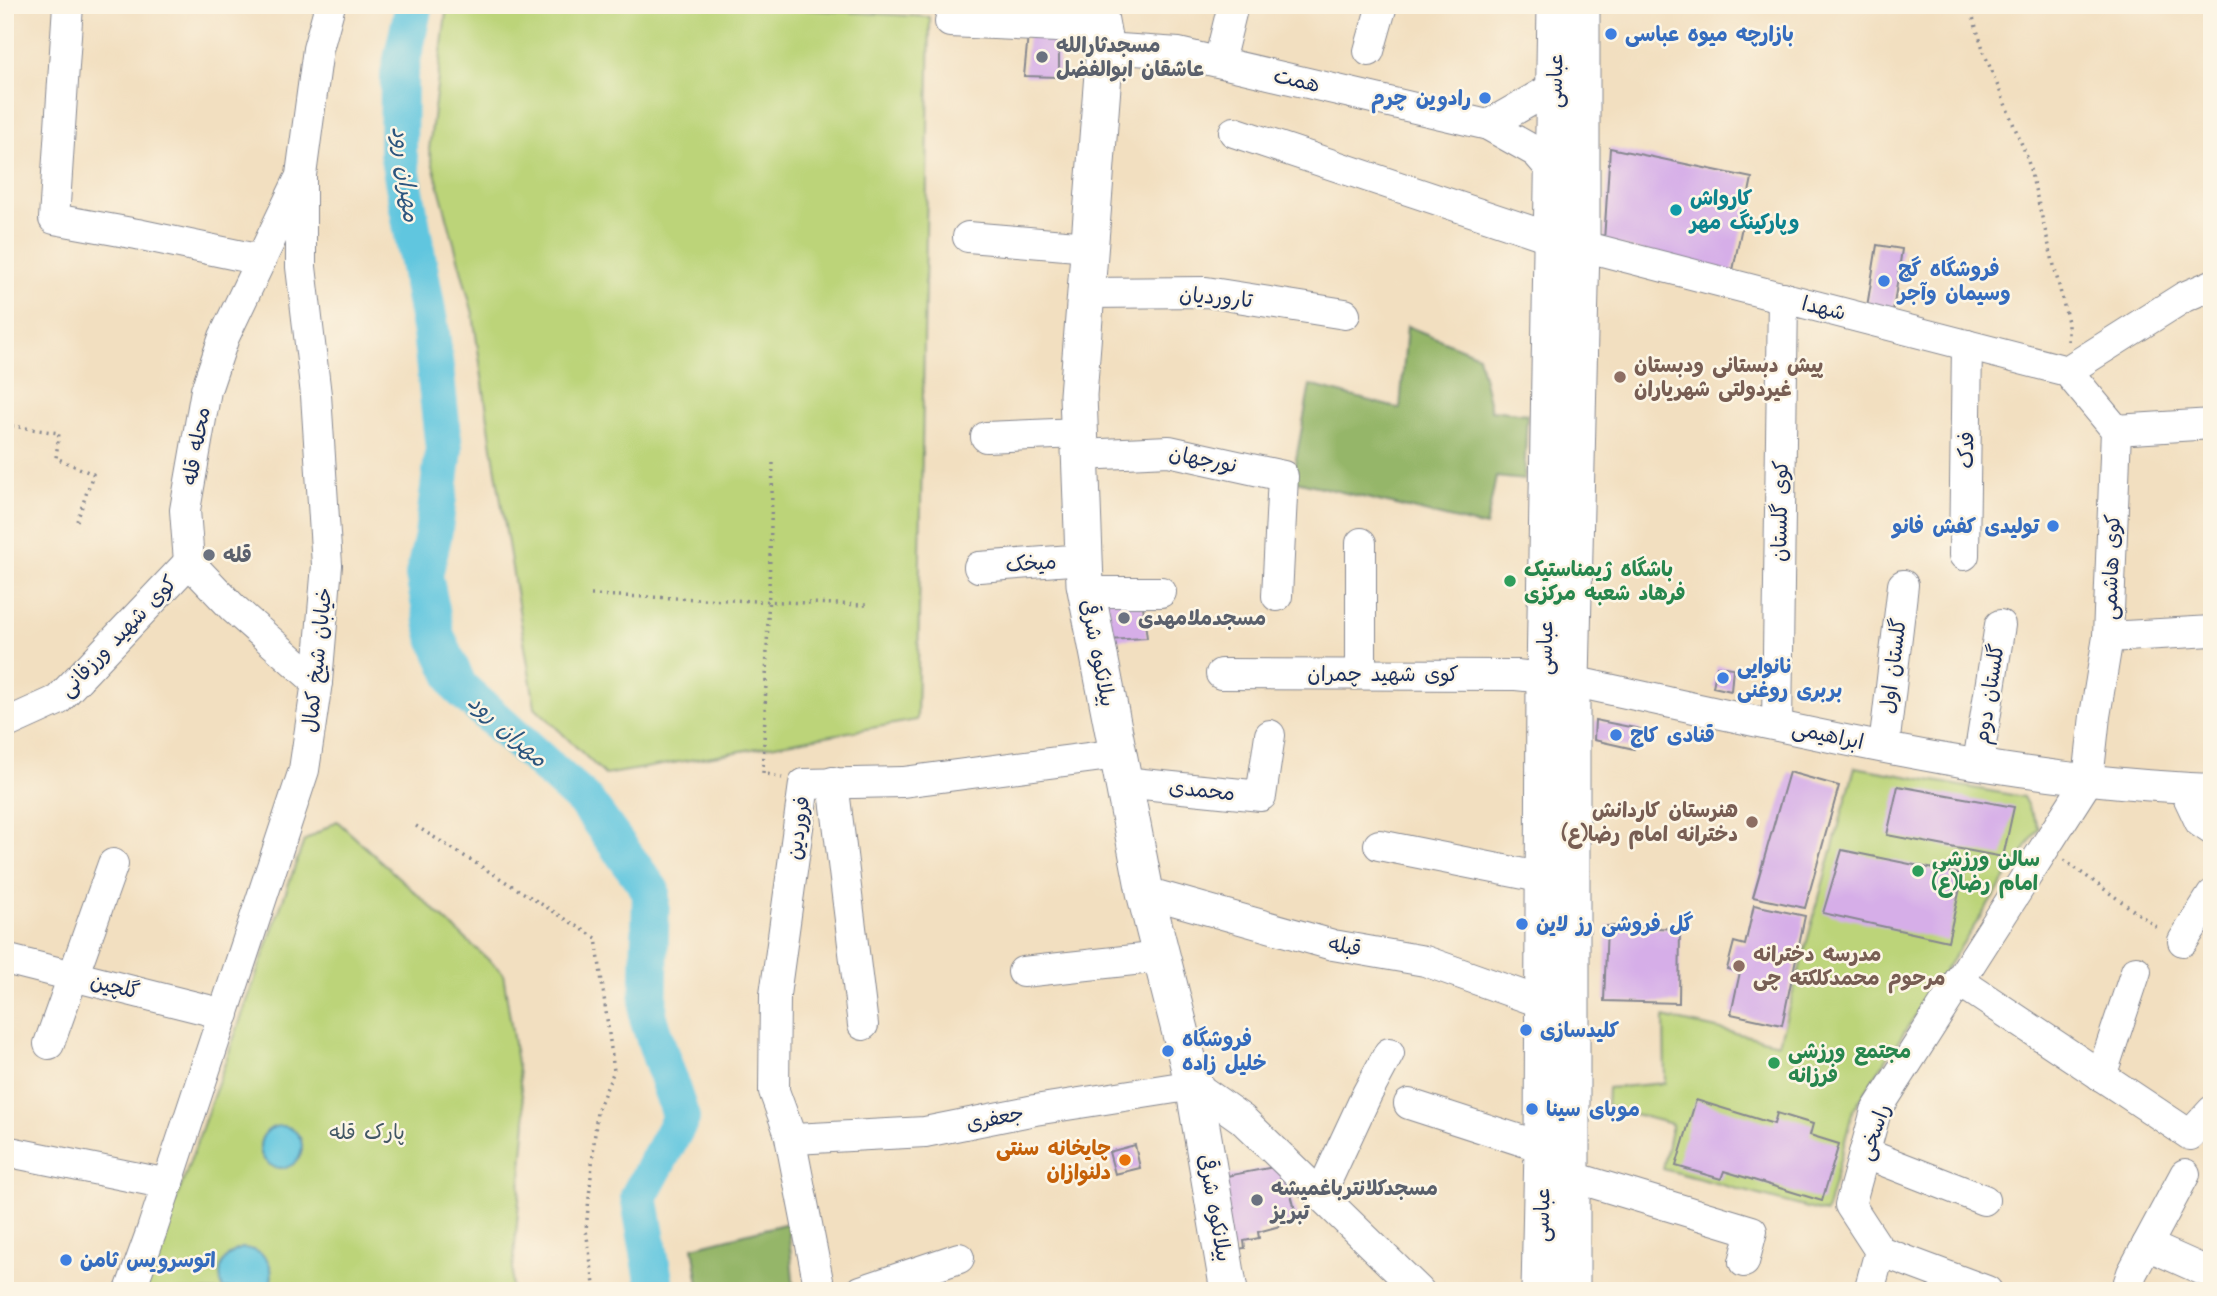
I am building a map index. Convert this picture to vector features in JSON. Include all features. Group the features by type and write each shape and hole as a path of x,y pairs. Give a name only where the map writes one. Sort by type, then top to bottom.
{"main road":[{"name":"عباسى","path":"1556,5 1568,80 1581,201 1566,242"},
{"name":"عباسى","path":"1572,1291 1561,1160 1557,1007 1558,679 1566,242 1554,173 1580,6"},
{"name":"بیلانکوه شرقی","path":"1101,27 1090,247 1078,395 1085,575 1144,892 1194,1085 1229,1291"},
{"name":"عباسى","path":"1557,1007 1544,878 1558,679"},
{"name":"عباسى","path":"1540,1291 1561,1160"}],"street":[{"path":"68,5 54,219 261,260"},
{"name":"خیابان شیخ کمال","path":"130,1291 168,1184 304,770 317,682 327,565 316,395 301,267 301,175 318,49 330,5"},
{"path":"1219,62 1233,5"},
{"path":"1369,51 1382,5"},
{"name":"همت","path":"950,22 1101,27 1179,54 1488,125 1536,152 1581,201"},
{"path":"1488,125 1568,80"},
{"name":"شهدا","path":"1234,132 1566,242 2067,371"},
{"name":"محله قله","path":"189,562 185,510 206,390 224,337 301,175"},
{"path":"968,237 1090,247"},
{"path":"2212,285 2184,297 2067,371 2116,430 2212,424"},
{"name":"تاروردیان","path":"1086,293 1206,292 1345,314"},
{"name":"کوی گلستان","path":"1777,724 1783,297"},
{"name":"فدک","path":"1964,555 1967,345"},
{"name":"کوی هاشمی","path":"2088,780 2108,637 2116,430"},
{"name":"نورجهان","path":"986,437 1169,451 1283,476 1277,596"},
{"path":"1361,674 1362,543"},
{"path":"189,562 233,608 317,682"},
{"name":"کوی شهید ورزفانی","path":"5,724 58,700 189,562"},
{"name":"میخک","path":"979,567 1085,575 1161,592"},
{"name":"گلستان اول","path":"1884,747 1903,586"},
{"name":"گلستان دوم","path":"1978,763 2000,625"},
{"path":"2108,637 2212,631"},
{"name":"کوی شهید چمران","path":"1221,674 1516,674 1558,679"},
{"name":"ابراهیمی","path":"1558,679 1884,747 2088,780 2198,788"},
{"name":"محمدی","path":"1120,768 1261,796 1270,735"},
{"name":"فروردین","path":"820,1291 792,1135 774,1091 775,995 819,783 904,782 1120,768"},
{"name":"راسخی","path":"1880,1251 1850,1205 1876,1111 2088,780"},
{"path":"819,783 863,1025"},
{"path":"2198,788 2200,822 2212,830"},
{"path":"1379,845 1544,878"},
{"path":"49,1044 113,864"},
{"name":"قبله","path":"1144,892 1333,945 1425,961 1557,1007"},
{"path":"2170,934 2212,895"},
{"path":"1023,972 1161,957"},
{"name":"گلچین","path":"5,959 224,1014"},
{"path":"2101,1076 2136,971"},
{"path":"1959,981 2190,1135 2212,1111"},
{"path":"1320,1195 1389,1053"},
{"path":"1194,1085 1242,1119 1419,1291"},
{"name":"جعفری","path":"792,1135 925,1132 1035,1110 1194,1085"},
{"path":"1409,1104 1752,1231 1744,1262"},
{"path":"5,1151 168,1184"},
{"path":"1864,1153 1984,1200"},
{"path":"2126,1291 2132,1273 2185,1174"},
{"path":"1221,1240 1245,1291"},
{"path":"2147,1245 2212,1274"},
{"path":"1870,1291 1880,1251 1987,1291"},
{"path":"861,1291 959,1258"}],"path":[{"path":"1969,5 1984,55 2026,157 2068,322 2067,371"},
{"path":"5,425 60,433 56,458 93,474 77,521"},
{"path":"773,463 763,773 819,783"},
{"path":"591,596 866,605"},
{"path":"416,826 596,938 614,1071 597,1111 587,1217 586,1230 594,1291"},
{"path":"2045,847 2170,934"}],"green space":[{"path":"447,5 729,5 930,17 917,720 605,775 535,707 473,314 429,150"},
{"path":"1407,326 1478,355 1491,410 1527,414 1524,480 1496,477 1486,527 1292,480 1310,385 1400,409"},
{"name":"مجتمع ورزشی فرزانه","path":"1855,767 2023,797 2039,828 1853,1110 1826,1213 1663,1169 1672,1124 1607,1107 1608,1088 1665,1083 1664,1017 1779,1043"},
{"name":"پارک قله","path":"337,821 503,973 526,1121 511,1291 144,1291 304,841"},
{"path":"788,1223 794,1291 700,1291 693,1247"}],"water":[{"path":"281,1126 296,1132 302,1147 296,1162 281,1168 266,1162 260,1147 266,1132"},
{"path":"242,1248 258,1252 268,1262 272,1275 267,1291 223,1289 220,1276 222,1264"}],"building":[{"name":"مسجدثارالله عاشقان ابوالفضل","path":"1028,35 1059,37 1059,77 1024,76"},
{"name":"کارواش وپارکینگ مهر","path":"1610,148 1752,178 1732,275 1604,241"},
{"name":"فروشگاه گچ وسیمان وآجر","path":"1877,245 1902,249 1892,319 1866,313"},
{"name":"مسجدملامهدی","path":"1142,598 1147,638 1106,640 1102,599"},
{"name":"نانوایی بربری روغنی","path":"1717,666 1733,668 1731,691 1713,687"},
{"name":"قنادی کاج","path":"1595,720 1640,729 1634,749 1594,740"},
{"path":"1789,772 1839,786 1805,908 1753,897"},
{"path":"1898,786 2014,807 2003,857 1887,835"},
{"path":"1842,850 1963,875 1948,941 1823,913"},
{"path":"1754,905 1805,916 1782,1025 1731,1014 1740,972 1727,969 1734,942 1745,945"},
{"path":"1607,926 1680,929 1679,1003 1604,1001"},
{"path":"1696,1100 1774,1124 1777,1113 1813,1124 1810,1135 1839,1144 1822,1201 1724,1171 1721,1179 1676,1166"},
{"name":"چایخانه سنتی دلنوازان","path":"1135,1145 1140,1168 1115,1174 1109,1152"},
{"name":"مسجدکلانترباغمیشه تبریز","path":"1279,1166 1287,1179 1298,1221 1258,1232 1259,1238 1244,1241 1245,1248 1231,1250 1216,1178"}],"waterway":[{"name":"مهران رود","path":"414,5 399,74 398,152 431,333 444,449 433,536 424,575 436,636 459,687 586,802 651,891 648,1018 681,1118 639,1196 656,1291"}],"place":[{"name":"بازارچه میوه عباسی","path":"1611,34"},
{"name":"مسجدثارالله عاشقان ابوالفضل","path":"1042,57"},
{"name":"رادوین چرم","path":"1485,98"},
{"name":"کارواش وپارکینگ مهر","path":"1676,210"},
{"name":"فروشگاه گچ وسیمان وآجر","path":"1884,281"},
{"name":"پیش دبستانی ودبستان غیردولتی شهریاران","path":"1620,377"},
{"name":"تولیدی کفش فانو","path":"2053,526"},
{"name":"قله","path":"209,555"},
{"name":"باشگاه ژیمناستیک فرهاد شعبه مرکزی","path":"1510,581"},
{"name":"مسجدملامهدی","path":"1124,618"},
{"name":"نانوایی بربری روغنی","path":"1723,678"},
{"name":"قنادی کاج","path":"1616,735"},
{"name":"هنرستان کاردانش دخترانه امام رضا(ع)","path":"1752,822"},
{"name":"سالن ورزشی امام رضا(ع)","path":"1918,871"},
{"name":"گل فروشی رز لاین","path":"1522,924"},
{"name":"مدرسه دخترانه مرحوم محمدکلکته چی","path":"1739,966"},
{"name":"کلیدسازی","path":"1526,1030"},
{"name":"فروشگاه خلیل زاده","path":"1168,1051"},
{"name":"مجتمع ورزشی فرزانه","path":"1774,1063"},
{"name":"موبای سینا","path":"1532,1109"},
{"name":"چایخانه سنتی دلنوازان","path":"1125,1160"},
{"name":"مسجدکلانترباغمیشه تبریز","path":"1257,1200"},
{"name":"اتوسرویس ثامن","path":"66,1260"}]}
